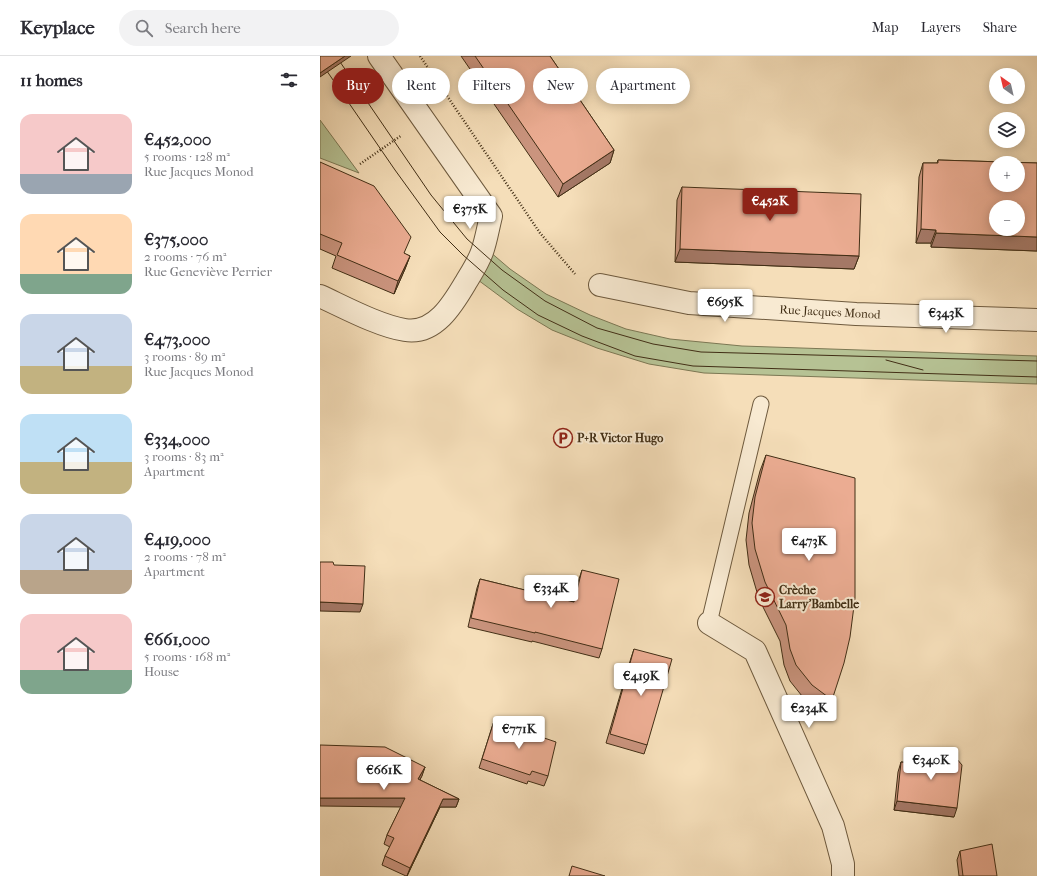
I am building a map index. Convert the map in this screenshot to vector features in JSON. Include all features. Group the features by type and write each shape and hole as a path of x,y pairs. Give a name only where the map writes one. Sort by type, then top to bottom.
{"street":[{"path":"320,296 387,326 406,331 419,330 430,326 452,305 475,266 482,252 491,216 474,194 379,56"},
{"name":"Rue Jacques Monod","path":"600,285 689,303 856,314 1037,320"},
{"path":"710,624 755,651 833,826 843,864 843,876"}],"lane":[{"path":"710,624 761,404"}],"path":[{"path":"420,56 540,233 578,277"},
{"path":"360,164 404,134"}],"green space":[{"path":"320,120 359,173 320,158"},
{"path":"489,251 510,269 546,294 590,315 626,329 670,339 742,346 1037,356 1037,384 704,373 649,364 597,348 552,330 517,309 478,280"}],"building":[{"path":"320,56 345,56 320,73"},
{"path":"475,56 550,56 558,68 533,68 533,104 583,104 614,150 563,184 508,104 525,104 525,68 483,68"},
{"path":"938,160 989,162 989,192 1025,192 1025,163 1037,163 1037,237 1012,236 1025,236 1025,200 989,200 989,235 936,233 936,230 921,229 923,163 938,163"},
{"path":"320,162 374,186 411,237 404,253 410,256 398,281 337,255 342,243 320,234"},
{"path":"682,187 861,194 859,256 680,249"},
{"path":"766,455 855,478 855,598 850,637 844,663 832,700 812,685 796,665 790,649 786,625 765,582 755,549 752,523 755,497"},
{"path":"320,562 333,562 334,565 365,566 363,604 320,602"},
{"path":"582,570 619,579 602,649 471,618 480,579 574,602"},
{"path":"634,649 672,659 647,745 610,734"},
{"path":"494,721 556,742 548,776 532,771 530,775 482,759"},
{"path":"320,745 385,747 425,767 418,779 459,799 443,799 410,868 385,856 394,838 387,835 405,798 320,798"},
{"path":"925,754 956,758 962,765 957,808 897,801 901,762 912,763"},
{"path":"992,844 997,876 963,876 960,851"},
{"path":"572,866 605,876 569,876"}],"tram line":[{"path":"336,56 431,195 467,239 502,270 545,301 597,328 653,344 701,352 1037,361"},
{"path":"320,61 395,170 440,232 463,255 503,290 538,315 582,336 635,356 693,366 1037,377"},
{"path":"886,360 923,370"}],"place":[{"name":"P+R Victor Hugo","path":"563,438"},
{"name":"Crèche Larry'Bambelle","path":"765,597"}]}
